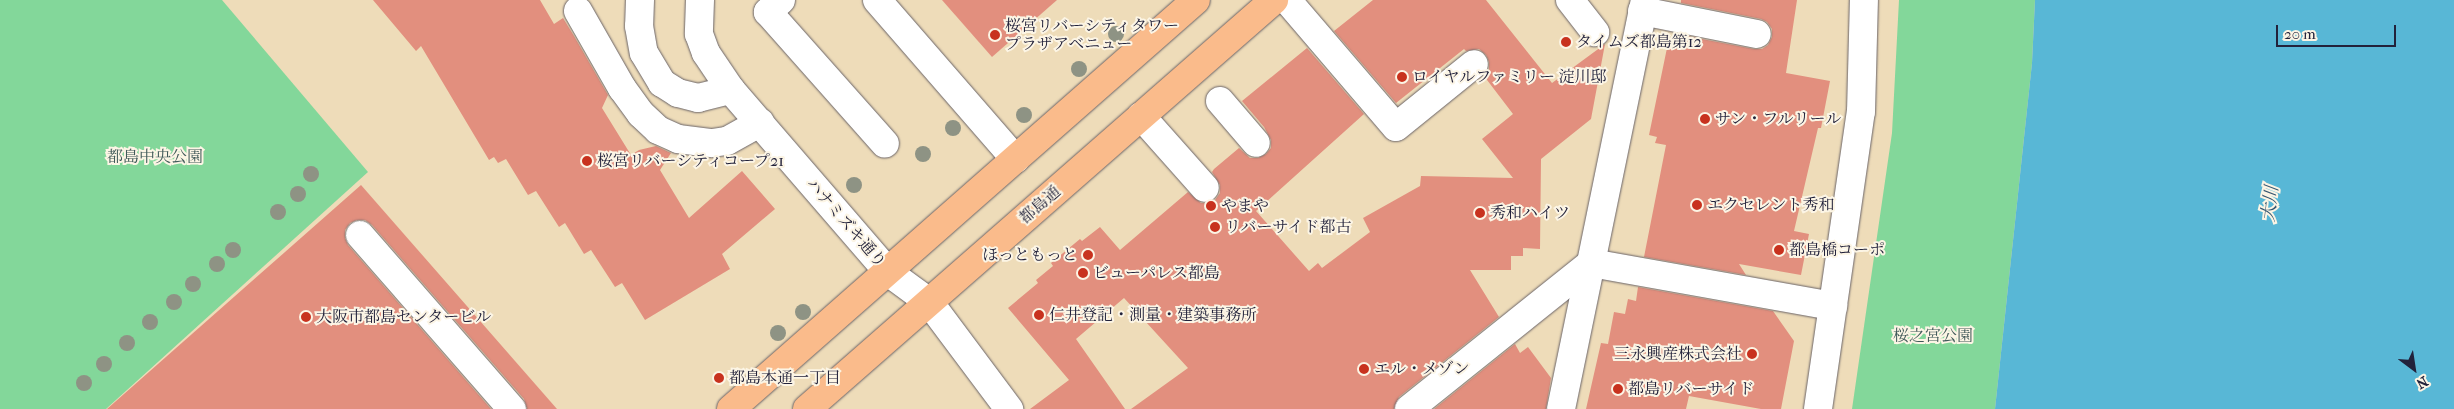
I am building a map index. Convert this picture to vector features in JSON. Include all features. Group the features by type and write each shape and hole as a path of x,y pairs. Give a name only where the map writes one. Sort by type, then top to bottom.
{"main road":[{"path":"731,409 1196,0"},
{"name":"都島通","path":"807,409 1274,0"}],"street":[{"path":"640,0 639,26 644,53 662,83 678,93 698,98 731,90"},
{"name":"ハナミズキ通り","path":"700,0 700,34 706,54 731,90 888,272 929,302 1009,409"},
{"path":"781,0 768,12 885,144"},
{"path":"876,0 1015,158"},
{"path":"1287,0 1396,127 1474,64"},
{"path":"1570,0 1595,32"},
{"path":"1818,409 1861,112 1864,0"},
{"path":"1561,409 1644,6 1757,34"},
{"path":"578,11 622,88 641,114 658,130 678,139 712,143 728,141 760,123"},
{"path":"1220,101 1256,143"},
{"path":"1141,116 1205,188"},
{"path":"360,235 512,409"},
{"path":"1409,409 1591,263 1833,306"}],"green space":[{"name":"都島中央公園","path":"0,0 222,0 368,172 106,409 0,409"},
{"name":"桜之宮公園","path":"1899,0 2035,0 2032,63 1995,409 1852,409 1892,133"}],"water":[{"name":"大川","path":"2035,0 2454,0 2454,409 1995,409 2032,63"}],"building":[{"name":"桜宮リバーシティコープ21","path":"373,0 540,0 554,24 563,18 574,36 608,95 602,108 631,155 639,150 656,146 671,153 660,170 689,218 742,171 775,209 722,254 730,269 645,320 622,283 615,287 591,250 584,254 565,223 559,227 536,191 528,195 506,159 498,163 494,157 489,160 421,46 416,51"},
{"name":"桜宮リバーシティタワー プラザアベニュー","path":"942,0 1057,0 992,57"},
{"path":"1373,0 1486,0 1552,83 1605,44 1591,119 1541,159 1540,249 1523,248 1523,256 1511,256 1511,270 1470,270 1499,317 1399,397 1394,409 1131,409 1188,368 1124,298 1076,339 1125,409 1030,409 1069,380 1008,308 1038,283 1036,280 1053,266 1051,263 1080,239 1082,241 1100,227 1120,250 1188,192 1201,203 1215,200 1220,193 1220,185 1212,172 1214,169 1239,148 1250,158 1258,158 1266,154 1271,148 1271,140 1264,127 1242,101 1307,48 1364,114 1256,211 1309,271 1318,263 1322,268 1370,232 1363,218 1420,186 1421,176 1513,178 1482,139 1513,114 1484,76 1489,69 1486,55 1479,49 1466,51 1464,49 1396,103 1334,31"},
{"path":"1681,0 1797,0 1786,73 1830,81 1821,128 1818,128 1794,231 1809,234 1801,275 1739,264 1746,275 1644,257 1666,145 1655,143 1657,137 1649,135 1667,48 1674,50 1676,34 1754,49 1762,49 1768,45 1772,37 1772,29 1767,22 1761,19 1681,3"},
{"name":"大阪市都島センタービル","path":"361,185 557,409 527,409 524,399 372,225 365,220 357,220 350,223 345,230 345,238 348,245 491,409 107,409"},
{"path":"1638,287 1773,311 1794,341 1781,409 1761,409 1689,396 1686,409 1586,409 1601,343 1608,344 1614,312 1625,314 1628,299 1636,301"},
{"path":"1515,344 1520,353 1528,347 1551,378 1546,409 1434,409"}],"place":[{"name":"桜宮リバーシティタワー プラザアベニュー","path":"995,35"},
{"name":"タイムズ都島第12","path":"1566,42"},
{"name":"ロイヤルファミリー 淀川邸","path":"1402,77"},
{"name":"サン・フルリール","path":"1705,119"},
{"name":"桜宮リバーシティコープ21","path":"587,161"},
{"name":"エクセレント秀和","path":"1697,205"},
{"name":"やまや","path":"1211,206"},
{"name":"秀和ハイツ","path":"1480,213"},
{"name":"リバーサイド都古","path":"1215,227"},
{"name":"都島橋コーポ","path":"1779,250"},
{"name":"ほっともっと","path":"1088,255"},
{"name":"ビューパレス都島","path":"1083,273"},
{"name":"仁井登記・測量・建築事務所","path":"1039,315"},
{"name":"大阪市都島センタービル","path":"306,317"},
{"name":"三永興産株式会社","path":"1752,354"},
{"name":"エル・メゾン","path":"1364,369"},
{"name":"都島本通一丁目","path":"719,378"},
{"name":"都島リバーサイド","path":"1618,389"}]}
